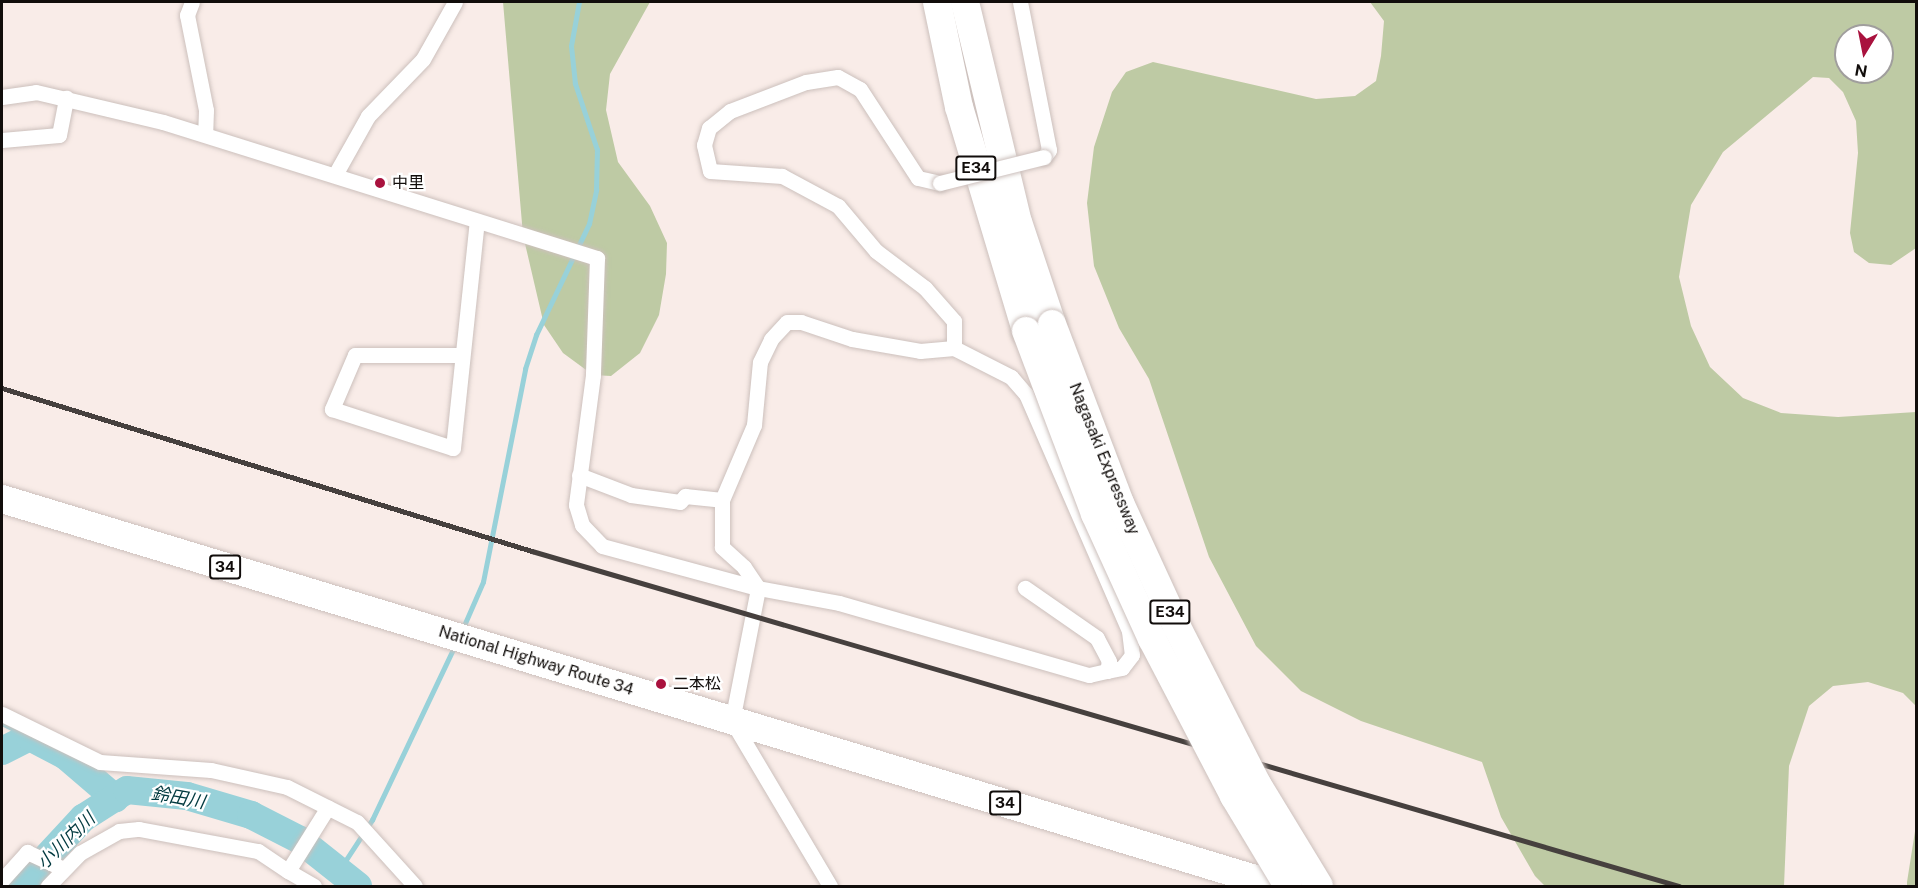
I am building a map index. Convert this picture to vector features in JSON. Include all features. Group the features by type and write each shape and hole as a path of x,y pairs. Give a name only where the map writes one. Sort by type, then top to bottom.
{"highway":[{"name":"Nagasaki Expressway","path":"937,2 959,107 1039,327 1095,514 1152,639 1234,796 1275,886"},
{"name":"Nagasaki Expressway","path":"965,2 1018,222 1039,327 1177,627 1257,783 1319,886"},
{"name":"National Highway Route 34","path":"2,499 1275,886"}],"street":[{"path":"192,2 187,15 206,110 205,134"},
{"path":"336,173 368,116 423,59 455,2"},
{"path":"954,348 954,321 925,288 876,250 838,206 782,176 710,171 704,145 709,128 729,111 806,82 838,76 860,89 918,178 940,183 1044,158 1049,150 1020,2"},
{"path":"2,97 36,92 205,134 336,173 477,221 553,242 597,258 593,375 576,505 582,525 602,546 758,588 839,603 1089,675 1122,668 1132,655 1130,632 1026,394 1011,377 954,348 920,351 888,346 824,333 801,322 787,321 771,339 760,362 754,425 722,500 722,547 744,567 758,588 732,721 830,886"},
{"path":"2,140 59,135 66,98"},
{"path":"460,355 355,355 332,409 453,448 460,355 477,221"},
{"path":"579,475 631,495 680,502 686,496 722,500"},
{"path":"1025,588 1097,638 1109,661 1107,671"},
{"path":"2,714 100,762 212,770 287,787 327,810 358,824 415,886"},
{"path":"290,868 327,810"},
{"path":"48,886 61,868 119,831 139,829 258,851 290,868 314,886"},
{"path":"2,880 27,852 61,868"}],"green space":[{"path":"503,2 650,2 610,74 606,110 618,162 650,206 667,243 666,274 659,315 640,353 611,376 593,375 563,353 544,325 523,235"},
{"path":"1370,2 1916,2 1916,248 1891,265 1869,263 1854,252 1850,233 1858,153 1856,121 1843,92 1835,84 1894,84 1894,24 1834,24 1834,83 1829,78 1813,77 1723,152 1691,205 1679,277 1691,326 1710,367 1743,398 1781,413 1838,417 1916,412 1916,706 1903,693 1868,682 1833,686 1809,706 1789,766 1784,886 1545,886 1535,876 1501,817 1482,762 1361,721 1301,691 1256,646 1209,557 1149,379 1119,328 1094,266 1087,203 1094,147 1112,92 1126,72 1153,62 1316,99 1355,96 1376,81 1384,21"},
{"path":"1916,825 1916,886 1907,886 1907,882"}],"waterway":[{"path":"463,628 483,582 525,369 536,335 589,224 596,190 597,150 575,84 571,46 579,2"},
{"path":"340,869 372,820 454,647"},
{"path":"2,723 30,737"},
{"name":"鈴田川","path":"2,751 30,737 66,756 115,798"},
{"name":"鈴田川","path":"20,886 83,818 127,790 187,796 251,815 300,840 358,886"}],"railway":[{"path":"2,388 532,551 1679,886"}],"place":[{"name":"中里","path":"380,183"},
{"name":"二本松","path":"661,684"}],"water label":[{"name":"小川内川","path":"66,841"}]}
